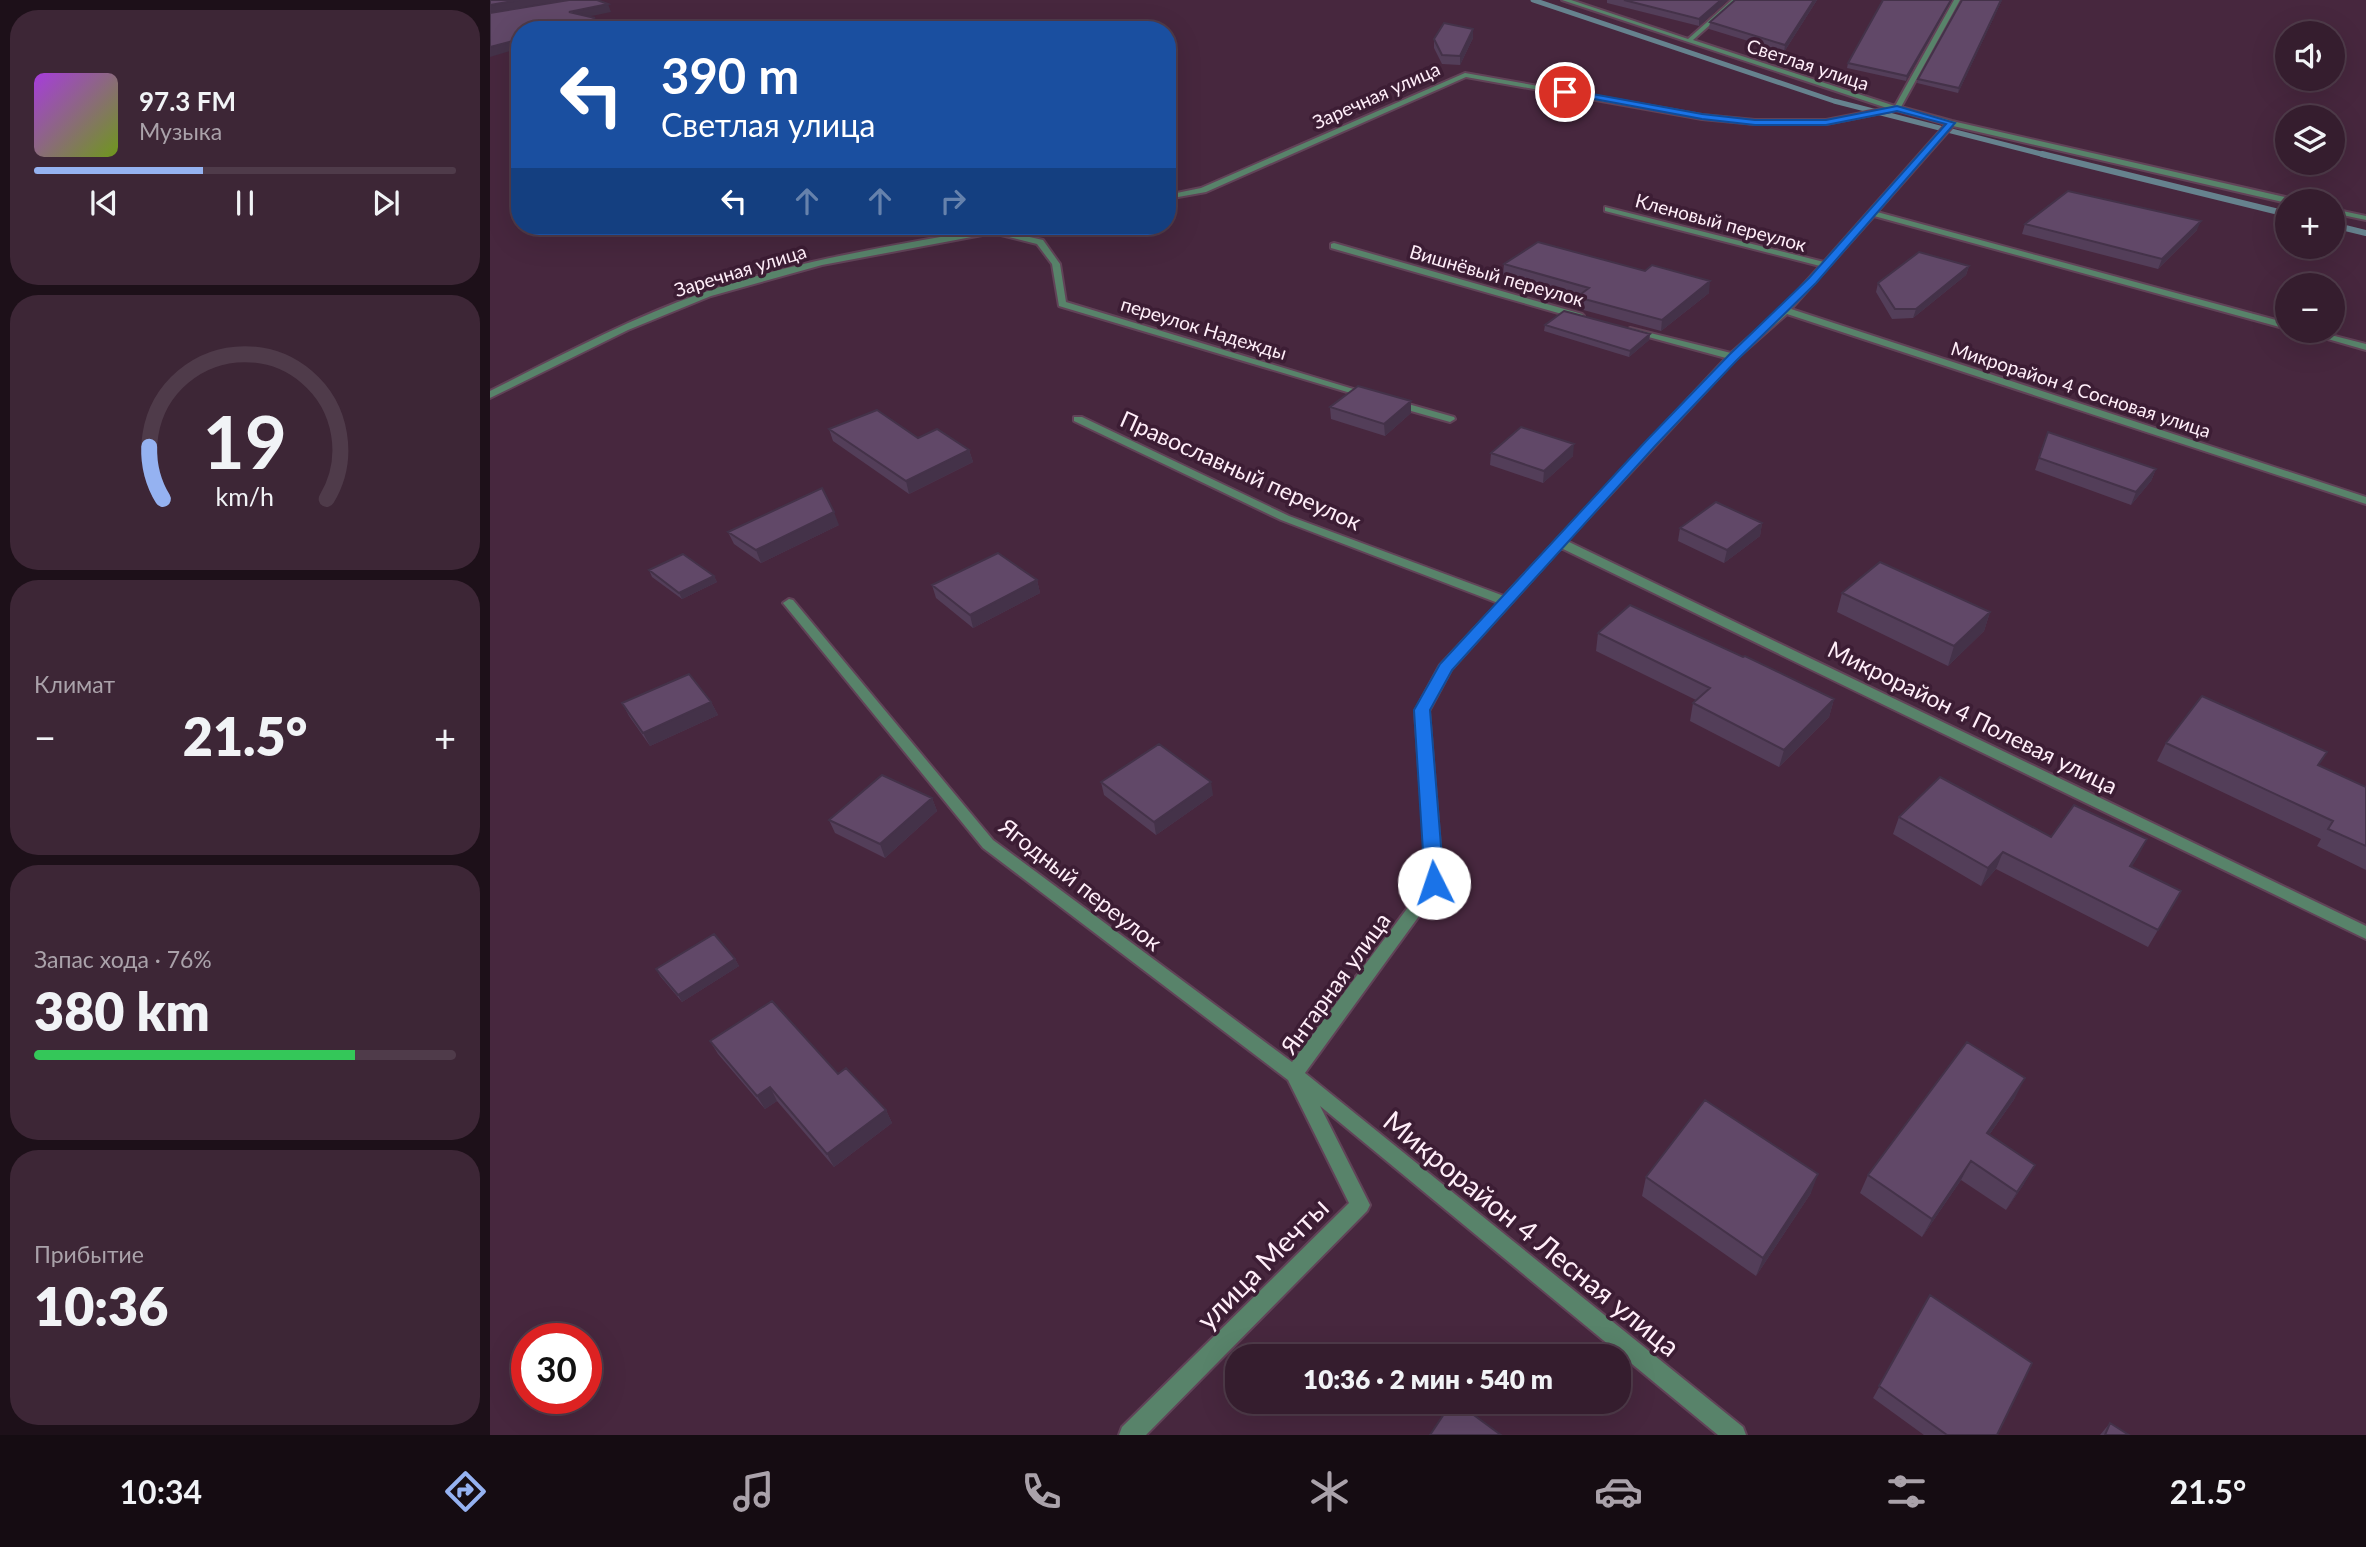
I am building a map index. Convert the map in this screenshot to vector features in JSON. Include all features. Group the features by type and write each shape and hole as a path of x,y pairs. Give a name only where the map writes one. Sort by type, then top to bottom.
{"street":[{"name":"Светлая улица","path":"1565,0 1577,1 1689,41 1897,108 1951,123 2275,197"},
{"path":"1689,41 1735,0"},
{"path":"1897,108 1957,0"},
{"name":"Заречная улица","path":"1176,195 1203,190 1465,75 1702,117 1755,122 1826,122 1897,108"},
{"name":"Янтарная улица","path":"1294,1074 1434,883 1422,710 1445,668 1733,357 1784,310 1826,265 1951,123"},
{"name":"Кленовый переулок","path":"1608,209 1826,265"},
{"path":"1872,214 2275,323"},
{"path":"2345,214 2366,218"},
{"name":"Заречная улица","path":"490,396 598,339 708,294 804,267 966,235"},
{"name":"переулок Надежды","path":"1011,235 1040,242 1056,264 1062,304 1450,419"},
{"name":"Вишнёвый переулок","path":"1334,246 1590,319"},
{"name":"Микрорайон 4 Сосновая улица","path":"1784,310 2366,502"},
{"path":"1616,326 1733,357"},
{"path":"2345,341 2366,347"},
{"name":"Православный переулок","path":"1078,419 1285,518 1505,601"},
{"name":"Микрорайон 4 Полевая улица","path":"1559,542 2366,933"},
{"name":"Ягодный переулок","path":"789,603 988,844 1294,1074"},
{"name":"улица Мечты","path":"1130,1435 1360,1205 1294,1074"},
{"name":"Микрорайон 4 Лесная улица","path":"1294,1074 1735,1435"}],"building":[{"path":"490,0 519,0 490,5"},
{"path":"569,0 597,0 608,4 569,12 595,18 584,21 511,21 511,41 490,47 490,13"},
{"path":"1624,0 1721,0 1699,19"},
{"path":"1735,0 1814,0 1785,45 1710,22"},
{"path":"1883,0 1951,0 1907,76 1848,63"},
{"path":"1962,0 2001,0 1959,88 1918,79"},
{"path":"1444,23 1473,29 1460,56 1442,55 1434,39"},
{"path":"2068,191 2201,221 2162,259 2025,224"},
{"path":"1538,242 1645,271 1652,265 1710,281 1662,320 1577,297 1589,288 1504,264"},
{"path":"1919,252 1969,266 1916,309 1895,309 1878,283"},
{"path":"1564,311 1650,334 1630,351 1545,325"},
{"path":"1358,386 1411,401 1384,424 1330,407"},
{"path":"877,410 918,438 937,429 969,450 906,481 829,429"},
{"path":"1521,427 1574,444 1544,471 1491,453"},
{"path":"2048,432 2156,469 2136,492 2039,458"},
{"path":"822,488 834,512 756,550 728,532"},
{"path":"1716,502 1762,523 1727,550 1680,528"},
{"path":"998,553 1037,580 970,615 932,585"},
{"path":"683,554 714,576 679,593 649,570"},
{"path":"1880,562 1990,612 1954,646 1842,593"},
{"path":"1630,605 1834,699 1784,750 1693,703 1710,688 1598,633"},
{"path":"689,674 711,702 643,733 622,703"},
{"path":"2202,696 2327,752 2318,765 2366,787 2366,846 2328,829 2333,821 2166,743"},
{"path":"1159,744 1211,782 1154,822 1101,782"},
{"path":"882,775 932,798 880,844 829,820"},
{"path":"1940,777 2051,837 2074,805 2147,839 2130,866 2181,891 2158,930 2003,852 1988,868 1899,817"},
{"path":"714,934 735,959 678,995 656,969"},
{"path":"772,1001 838,1074 846,1068 886,1110 827,1154 770,1087 757,1096 710,1041"},
{"path":"1967,1042 2025,1078 1987,1133 2035,1165 2017,1192 1971,1161 1932,1219 1868,1175"},
{"path":"1705,1100 1818,1174 1763,1258 1646,1177"},
{"path":"1930,1295 2032,1363 1997,1435 1947,1435 1879,1386"},
{"path":"1444,1414 1472,1414 1501,1435 1430,1435"},
{"path":"2110,1423 2129,1435 2105,1435"}],"waterway":[{"path":"1533,0 1834,101 2049,156"},
{"path":"2042,154 2275,211"},
{"path":"2345,228 2366,233"}],"route":[{"path":"1434,883 1422,710 1445,668 1650,443 1812,280 1951,123 1897,108 1826,122 1755,122 1702,117 1565,92"}]}
